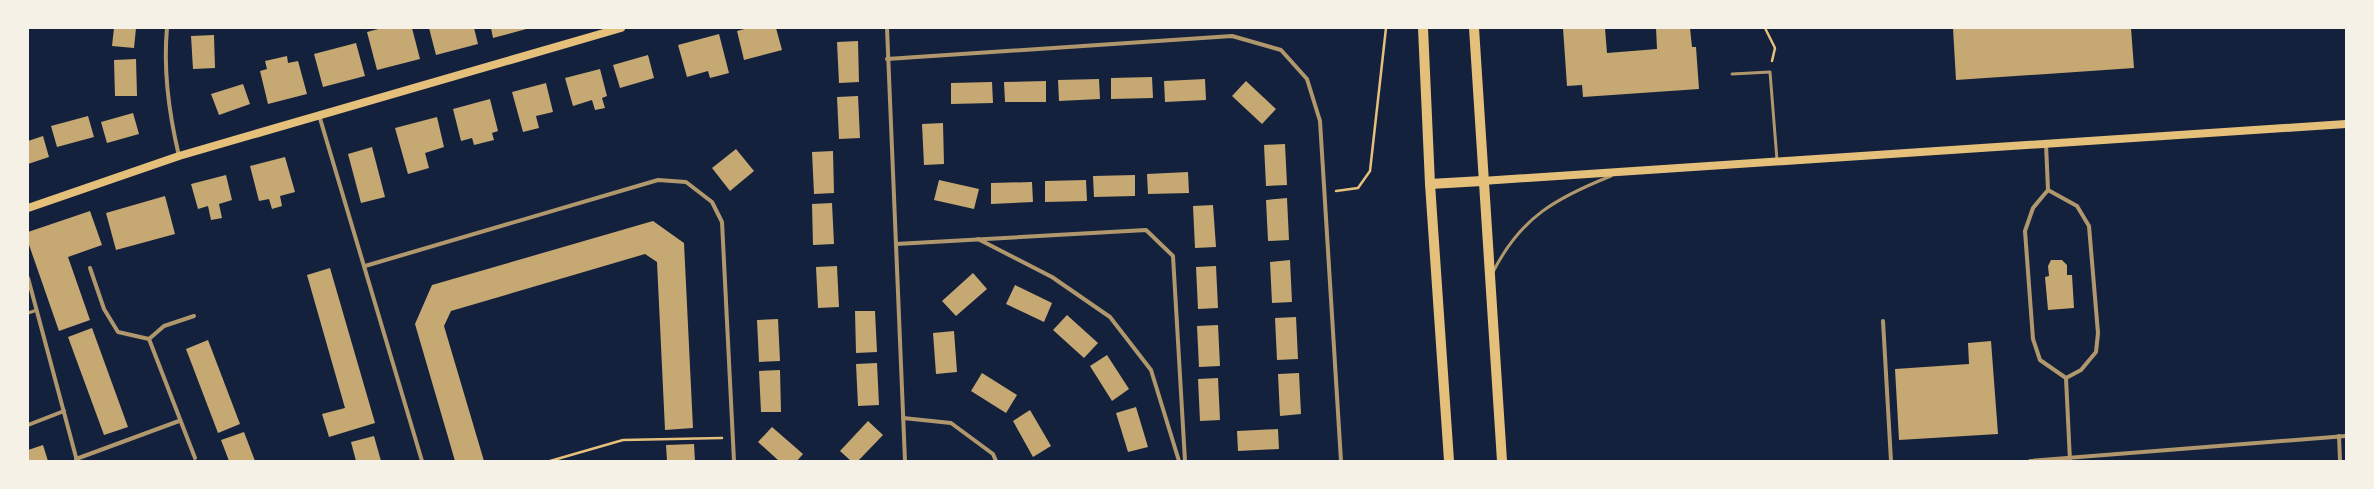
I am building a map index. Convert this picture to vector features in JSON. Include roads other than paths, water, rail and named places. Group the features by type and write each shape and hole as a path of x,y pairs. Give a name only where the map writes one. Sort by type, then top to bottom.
{"main road":[{"path":"28,208 179,156 621,28"},
{"path":"1423,28 1430,184 1449,461"},
{"path":"1474,28 1482,182 1502,461"},
{"path":"1430,184 1482,182 2346,124"}],"street":[{"path":"167,28 166,43 169,112 179,156"},
{"path":"887,28 887,59 906,461"},
{"path":"887,59 1232,36 1281,50 1307,79 1320,121 1341,461"},
{"path":"319,115 422,461"},
{"path":"2046,143 2048,190 2033,208 2025,231 2033,339 2040,360 2066,378"},
{"path":"365,266 658,180 686,182 712,202 722,222 734,461"},
{"path":"2048,190 2077,206 2089,226 2098,333 2096,352 2081,370 2066,378"},
{"path":"896,244 1146,230 1173,256 1185,461"},
{"path":"978,239 1052,277 1110,317 1152,370 1179,461"},
{"path":"90,268 104,309 118,332 149,339"},
{"path":"28,278 77,460 179,421"},
{"path":"149,339 164,326 194,316"},
{"path":"1883,321 1891,461"},
{"path":"149,339 179,421 195,458"},
{"path":"2066,378 2070,460"},
{"path":"28,425 64,411"},
{"path":"903,418 951,423 993,454 996,461"},
{"path":"2338,436 2340,461"},
{"path":"2030,461 2070,460 2346,436"}],"lane":[{"path":"1732,74 1770,72 1778,162"},
{"path":"1490,280 1500,260 1516,235 1538,214 1559,198 1618,173"},
{"path":"28,313 37,310"}]}
